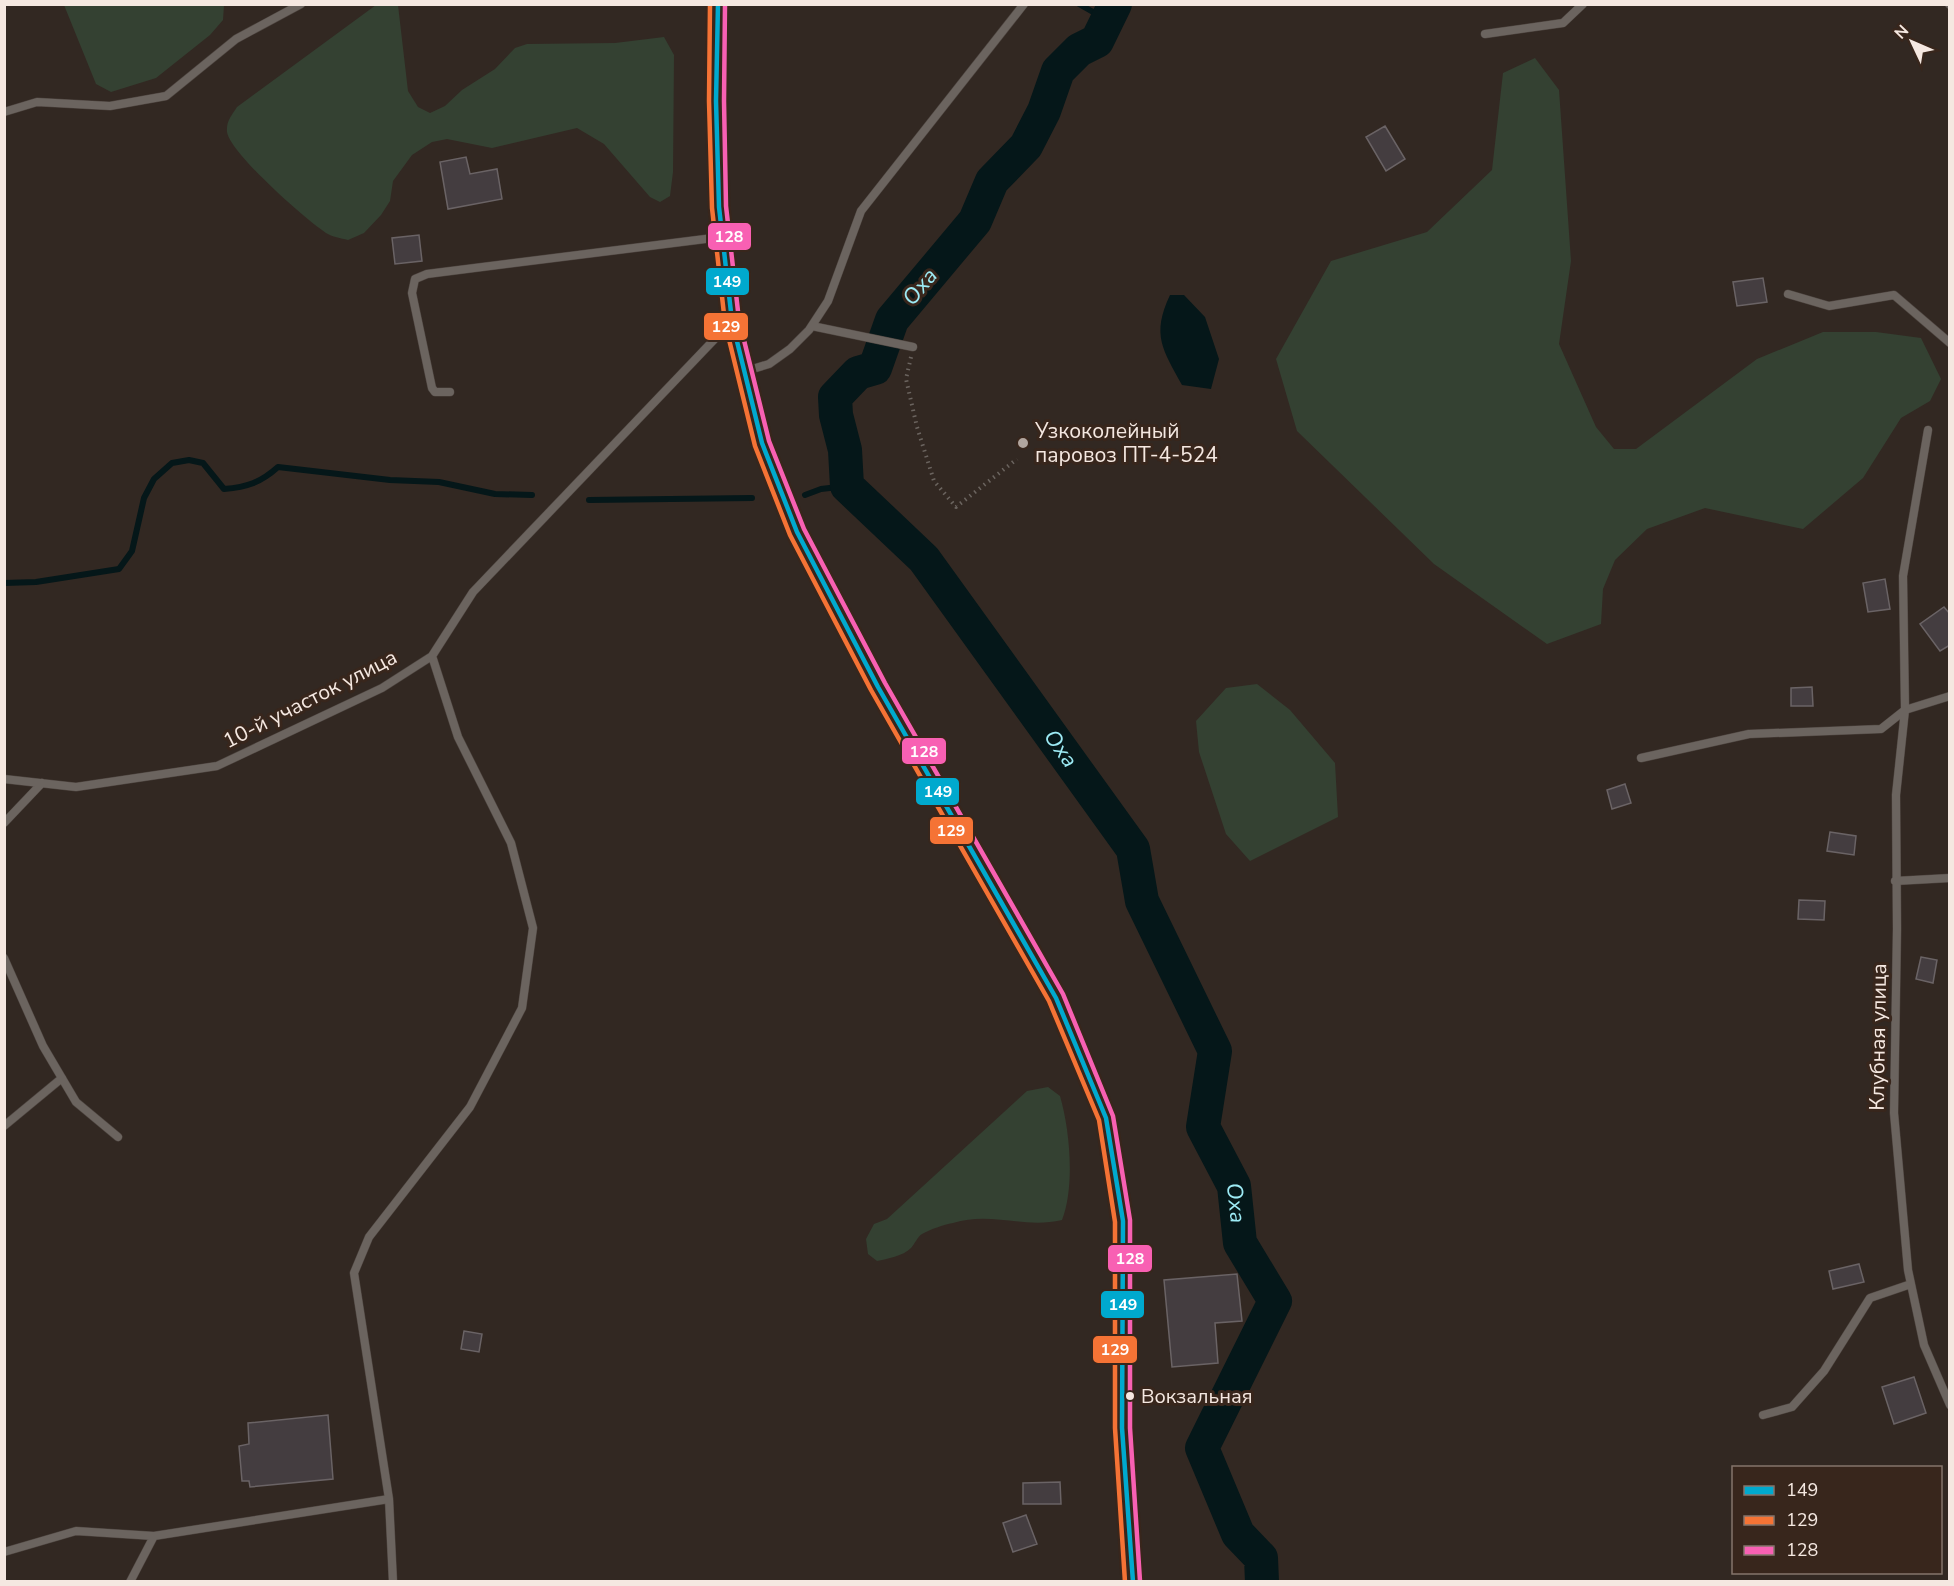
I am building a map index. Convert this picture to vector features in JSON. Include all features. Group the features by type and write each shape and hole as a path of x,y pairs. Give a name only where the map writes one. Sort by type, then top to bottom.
{"street":[{"path":"718,4 716,101 722,237 732,321 762,442 797,532 878,687 1056,998 1106,1118 1124,1221 1122,1428 1133,1581"}],"lane":[{"path":"4,112 37,102 110,106 166,96 237,39 301,4"},
{"path":"744,371 770,364 790,349 812,326 828,302 861,211 1024,4"},
{"path":"1485,34 1563,23 1583,4"},
{"path":"450,392 435,392 432,388 411,293 415,279 427,274 722,237"},
{"path":"1788,294 1829,306 1894,295 1950,343"},
{"name":"10-й участок улица","path":"4,779 76,787 217,766 382,688 432,656 473,592 732,321"},
{"path":"812,326 912,347"},
{"name":"Клубная улица","path":"1928,430 1903,576 1905,710 1896,795 1895,881 1898,929 1894,1113 1911,1284 1924,1345 1950,1405"},
{"path":"393,1581 389,1499 354,1273 369,1237 470,1107 522,1008 533,928 511,843 458,737 432,656"},
{"path":"1641,758 1749,734 1881,729 1905,710 1950,696"},
{"path":"4,824 42,783"},
{"path":"1895,881 1950,878"},
{"path":"4,958 43,1046 76,1102 118,1137"},
{"path":"4,1126 62,1078"},
{"path":"1763,1415 1792,1407 1824,1371 1870,1298 1911,1284"},
{"path":"4,1552 76,1531 154,1536 389,1499"},
{"path":"130,1581 154,1536"}],"path":[{"path":"912,347 906,379 917,427 934,481 956,507 1017,459"}],"green space":[{"path":"64,5 224,5 223,20 210,35 156,78 111,92 96,84"},
{"path":"376,5 398,5 408,91 418,107 430,113 445,106 462,90 495,69 515,48 527,44 615,43 664,37 674,55 673,172 670,196 660,202 650,197 604,144 577,128 492,148 447,139 432,142 412,155 393,181 390,201 381,215 364,233 348,240 326,233 254,170 231,142 227,125 237,107"},
{"path":"1535,58 1559,90 1571,261 1559,344 1596,427 1614,449 1636,449 1757,359 1823,332 1876,332 1921,338 1941,379 1930,401 1901,418 1863,478 1803,529 1705,508 1647,529 1615,560 1603,589 1601,624 1547,644 1434,564 1297,431 1276,359 1331,261 1427,232 1492,170 1503,73"},
{"path":"1257,684 1290,710 1335,763 1338,817 1250,861 1226,834 1199,752 1196,721 1226,688"},
{"path":"1048,1087 1060,1096 1070,1158 1069,1191 1062,1220 1034,1223 994,1219 967,1220 941,1226 920,1235 908,1251 895,1257 877,1261 868,1254 866,1239 874,1224 887,1219 1027,1091"}],"shaded area":[{"path":"1170,295 1184,295 1205,317 1219,359 1211,389 1182,385 1169,362 1160,332 1164,309"}],"building":[{"path":"1385,126 1405,159 1386,171 1366,137"},
{"path":"466,157 470,174 497,169 502,199 448,209 440,162"},
{"path":"419,235 422,261 395,264 392,238"},
{"path":"1763,278 1767,302 1737,306 1733,282"},
{"path":"1885,579 1890,609 1868,612 1863,583"},
{"path":"1944,607 1950,614 1950,645 1940,651 1920,624"},
{"path":"1812,687 1813,706 1791,706 1791,688"},
{"path":"1625,784 1631,803 1612,809 1607,790"},
{"path":"1830,832 1856,836 1854,855 1827,851"},
{"path":"1799,900 1825,901 1824,920 1798,919"},
{"path":"1921,957 1937,960 1933,983 1916,979"},
{"path":"1859,1264 1864,1282 1833,1289 1829,1271"},
{"path":"1237,1274 1242,1321 1215,1323 1218,1363 1172,1367 1164,1280"},
{"path":"464,1331 482,1334 479,1352 461,1349"},
{"path":"1914,1377 1926,1413 1894,1424 1882,1387"},
{"path":"328,1415 333,1479 250,1487 249,1481 242,1481 239,1446 249,1444 248,1423"},
{"path":"1060,1482 1061,1504 1023,1504 1023,1483"},
{"path":"1026,1515 1037,1544 1013,1552 1003,1523"}],"waterway":[{"path":"1079,4 1107,20"},
{"name":"Оха","path":"1115,4 1097,41 1079,50 1058,71 1044,111 1026,146 992,181 975,221 892,320 875,368 858,373 835,397 836,415 845,450 847,486 924,559 1133,849 1142,901 1215,1051 1203,1127 1234,1186 1240,1243 1275,1301 1202,1448 1238,1534 1261,1558 1262,1582"},
{"path":"4,583 36,582 119,569 132,551 144,498 154,479 172,463 189,460 203,463 224,489 253,483 278,467 390,480 439,482 495,494 532,495"},
{"path":"805,495 821,489 847,486"},
{"path":"589,500 752,498"}],"transit line":[{"name":"129","path":"710,4 709,101 712,208 725,323 755,446 790,535 871,690 1049,1001 1099,1120 1115,1222 1115,1428 1125,1582"},
{"name":"149","path":"718,4 716,101 719,207 732,321 762,443 797,532 878,687 1056,998 1106,1118 1123,1221 1122,1428 1133,1582"},
{"name":"128","path":"725,4 726,206 739,320 769,441 804,529 885,683 1063,994 1113,1116 1130,1220 1130,1428 1140,1581"}],"place":[{"name":"Узкоколейный паровоз ПТ-4-524","path":"1023,443"},
{"name":"Вокзальная","path":"1130,1396"}]}
